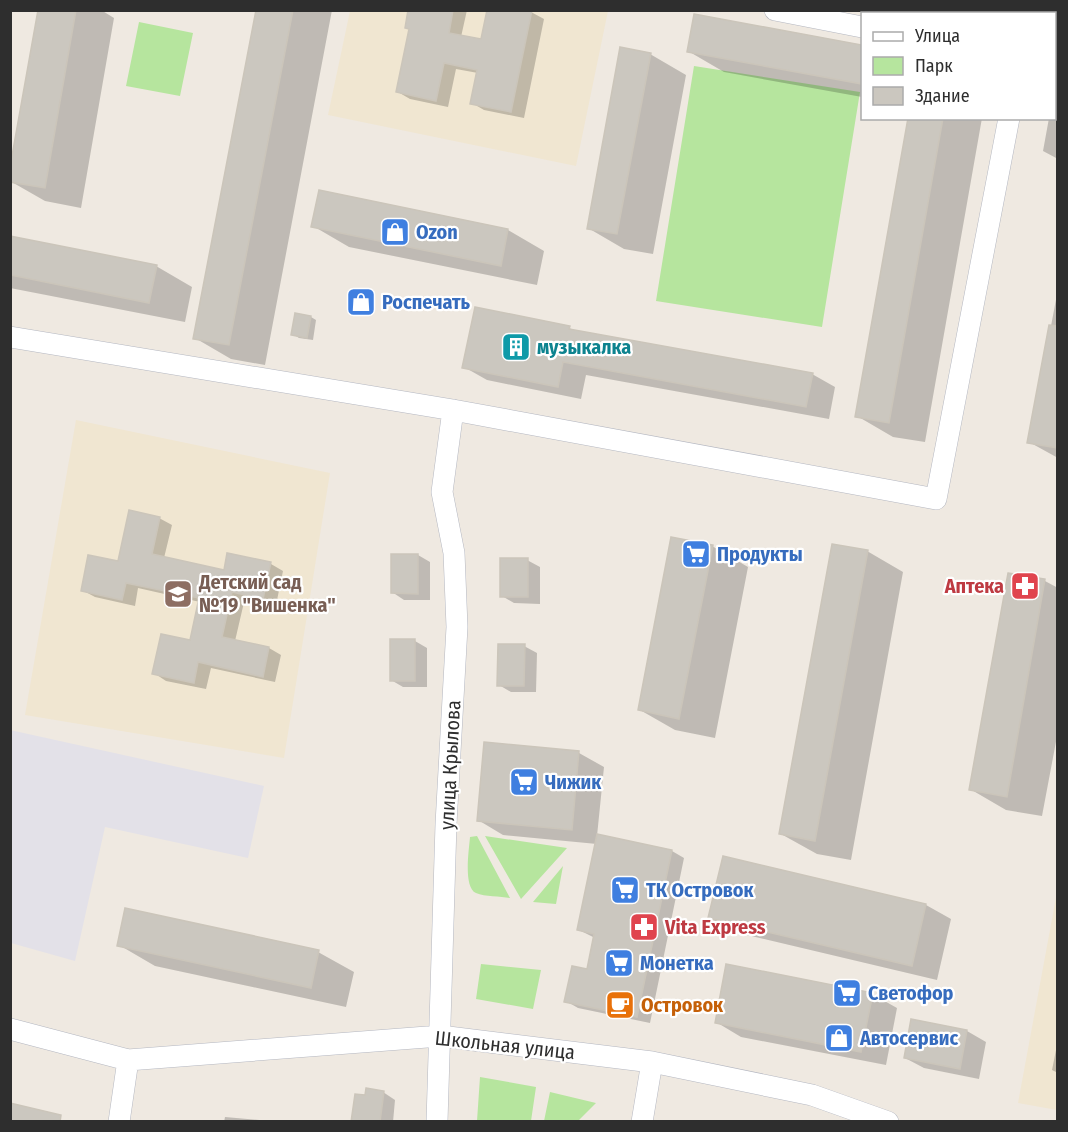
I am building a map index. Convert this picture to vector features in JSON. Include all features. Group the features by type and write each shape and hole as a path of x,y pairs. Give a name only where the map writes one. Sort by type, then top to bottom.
{"street":[{"path":"775,10 861,27"},
{"path":"10,337 453,410 936,499 1009,120"},
{"name":"улица Крылова","path":"437,1122 446,824 457,627 454,554 442,492 453,410"},
{"name":"Школьная улица","path":"10,1029 128,1060 440,1036 652,1062 812,1095 888,1122"},
{"path":"119,1122 128,1060"},
{"path":"642,1122 652,1062"}],"shaded area":[{"path":"350,11 608,11 576,166 328,115"},
{"name":"Детский сад №19 \"Вишенка\"","path":"76,420 330,473 284,758 25,715"},
{"path":"10,730 264,786 248,858 105,827 75,961 11,943"},
{"path":"1057,892 1057,1110 1018,1103"}],"green space":[{"path":"139,22 193,33 180,96 126,86"},
{"path":"694,66 860,92 822,327 656,301"},
{"path":"477,836 510,898 476,893 469,884 470,837"},
{"path":"485,836 567,848 521,899"},
{"path":"563,866 556,904 533,902"},
{"path":"481,964 541,970 533,1009 476,999"},
{"path":"480,1077 536,1087 531,1121 477,1121"},
{"path":"550,1092 596,1103 578,1121 544,1121"}],"building":[{"path":"38,10 76,10 45,188 10,182 10,167"},
{"path":"256,10 293,10 229,345 193,339"},
{"path":"408,10 453,10 449,33 481,39 487,10 532,10 511,112 470,104 477,70 444,63 436,101 396,92 409,29 405,28"},
{"path":"694,14 861,45 861,84 687,52"},
{"path":"620,47 651,53 617,234 587,229"},
{"path":"908,120 943,120 889,423 855,417"},
{"path":"319,190 508,229 501,266 311,227"},
{"path":"10,236 157,265 149,303 10,275"},
{"path":"475,307 570,326 569,329 813,373 806,407 563,362 558,387 462,368"},
{"path":"295,313 311,316 307,338 291,335"},
{"path":"1049,325 1058,326 1058,448 1027,443"},
{"path":"129,510 160,517 152,554 224,570 227,553 271,562 263,599 232,592 222,637 269,647 263,677 198,662 194,683 152,674 161,634 190,640 199,598 126,583 122,600 81,591 88,555 118,561"},
{"path":"671,537 713,545 679,719 638,710"},
{"path":"832,544 868,550 815,841 779,834"},
{"path":"391,554 418,554 418,594 391,593"},
{"path":"500,558 528,558 528,597 500,597"},
{"path":"1008,573 1045,579 1007,797 969,790"},
{"path":"390,639 415,639 415,681 390,681"},
{"path":"498,644 525,644 524,686 497,686"},
{"path":"484,742 579,751 572,830 477,821"},
{"name":"ТК Островок","path":"597,834 672,850 637,1017 564,1002 572,966 587,969 594,934 577,930"},
{"path":"723,856 926,904 912,966 708,918"},
{"path":"125,908 319,950 311,988 117,946"},
{"path":"726,964 873,993 861,1052 715,1023"},
{"path":"911,1019 967,1030 960,1069 904,1058"},
{"path":"366,1088 384,1091 380,1122 351,1122 355,1094 365,1095"},
{"path":"10,1103 61,1115 60,1122 10,1122"}],"place":[{"name":"Ozon","path":"395,232"},
{"name":"Роспечать","path":"361,302"},
{"name":"музыкалка","path":"516,347"},
{"name":"Продукты","path":"696,554"},
{"name":"Аптека","path":"1025,586"},
{"name":"Детский сад №19 \"Вишенка\"","path":"178,594"},
{"name":"Чижик","path":"524,782"},
{"name":"ТК Островок","path":"625,890"},
{"name":"Vita Express","path":"644,927"},
{"name":"Монетка","path":"619,963"},
{"name":"Светофор","path":"847,993"},
{"name":"Островок","path":"620,1005"},
{"name":"Автосервис","path":"839,1038"}]}
